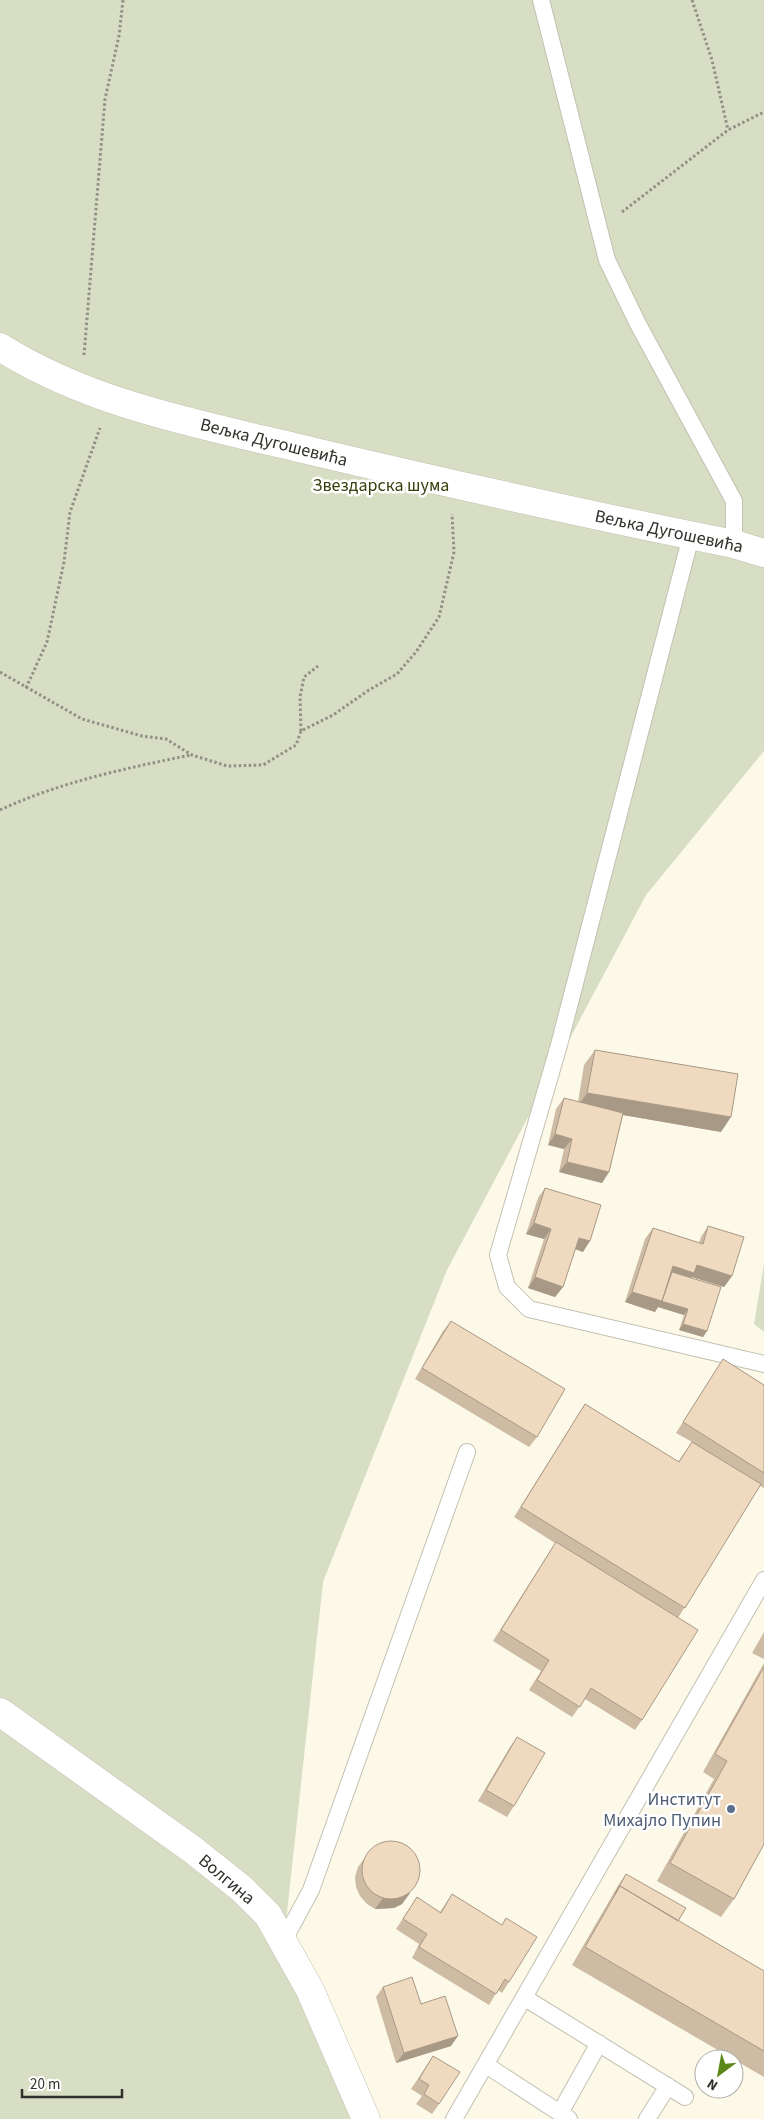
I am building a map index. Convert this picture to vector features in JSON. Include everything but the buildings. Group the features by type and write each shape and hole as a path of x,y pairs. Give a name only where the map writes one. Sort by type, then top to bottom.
{"street":[{"name":"Вељка Дугошевића","path":"0,346 18,358 110,400 160,414 449,484 734,544 764,553"},
{"name":"Волгина","path":"0,1712 193,1850 242,1889 268,1915 284,1940 310,1990 366,2119"}],"lane":[{"path":"541,0 607,260 638,324 734,501 734,544"},
{"path":"691,536 558,1045 498,1255 507,1287 529,1309 764,1364"},
{"path":"284,1940 311,1890 467,1452"},
{"path":"454,2119 764,1580"},
{"path":"525,1998 685,2097"},
{"path":"486,2065 564,2116 599,2044"},
{"path":"647,2119 668,2086"}],"path":[{"path":"82,388 105,99 119,36 123,0"},
{"path":"692,0 712,60 728,130"},
{"path":"599,230 728,130 764,112"},
{"path":"26,688 47,642 64,562 70,512 110,400"},
{"path":"301,731 333,715 369,690 398,674 416,652 439,617 454,552 449,484"},
{"path":"0,672 82,719 142,736 166,739 192,755 227,766 263,765 296,745 301,731 300,697 304,677 318,666"},
{"path":"0,810 20,801 111,771 192,755"}],"green space":[{"name":"Звездарска шума","path":"0,0 764,0 764,751 646,895 447,1270 323,1582 284,1940 366,2119 0,2119"},
{"path":"764,1264 764,1332 754,1324"}],"place":[{"name":"Институт Михајло Пупин","path":"731,1809"}]}
